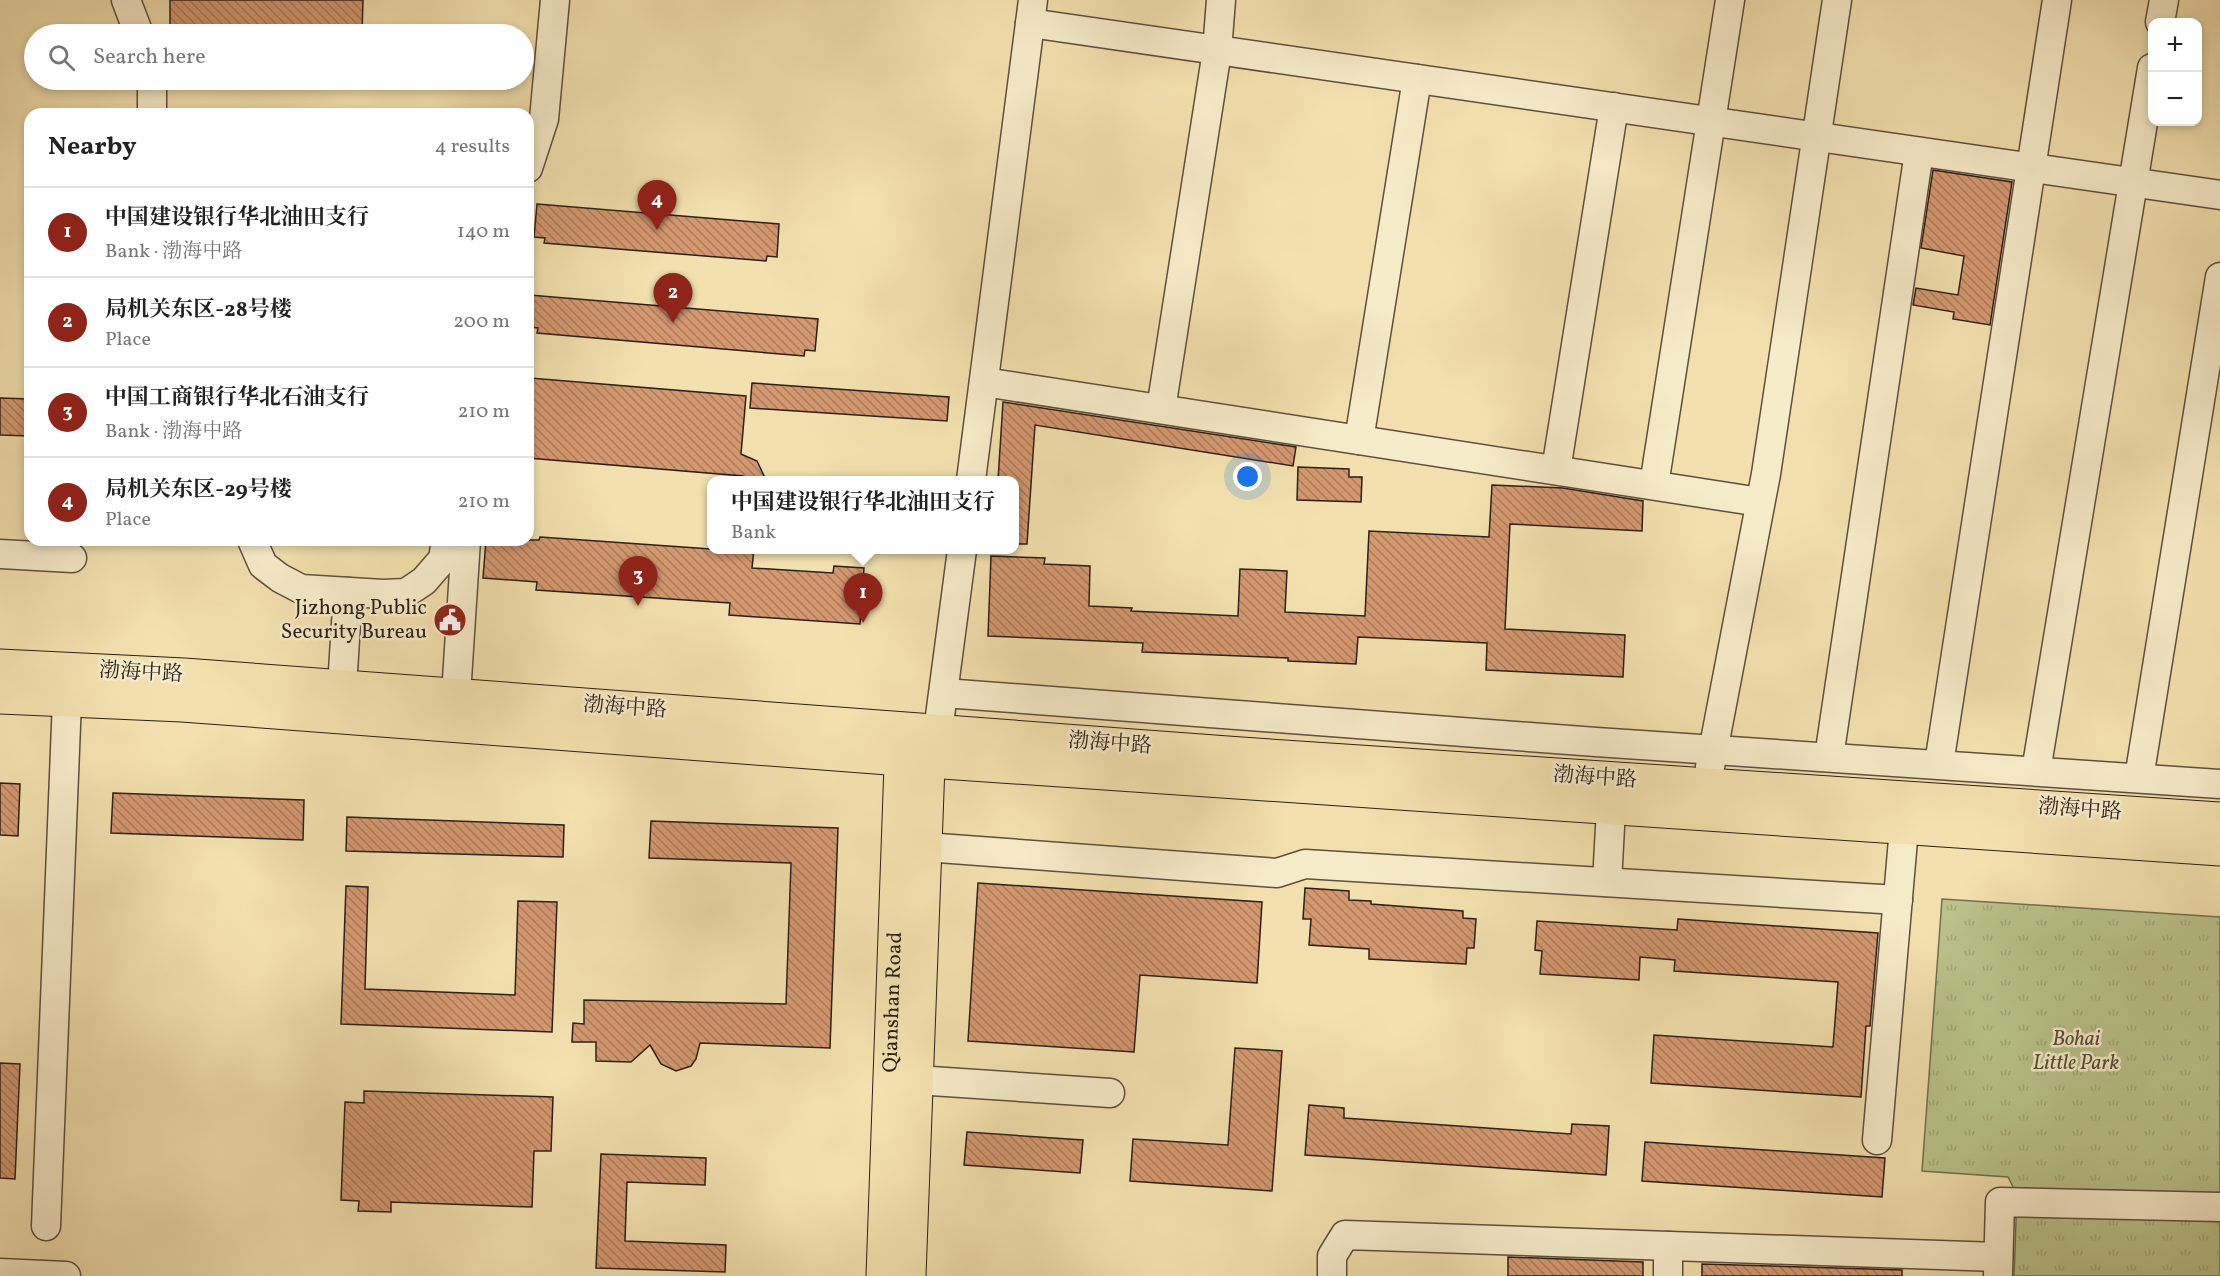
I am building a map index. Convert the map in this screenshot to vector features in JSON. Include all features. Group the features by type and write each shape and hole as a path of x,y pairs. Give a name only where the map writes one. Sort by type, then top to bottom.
{"main road":[{"name":"渤海中路","path":"0,666 184,675 456,695 1611,809 2220,849"},
{"name":"渤海中路","path":"0,697 920,742 1241,754 2220,819"},
{"name":"Qianshan Road","path":"909,1276 925,847 920,742"},
{"name":"Qianshan Road","path":"883,1276 920,742"}],"street":[{"path":"126,0 135,24"},
{"path":"534,150 544,119 555,0"},
{"path":"1161,409 1217,51 1221,0"},
{"path":"1654,485 1730,0"},
{"path":"1706,785 1760,502 1837,0"},
{"path":"1939,764 2057,0"},
{"path":"2161,18 2164,0"},
{"path":"972,476 1032,12 1217,51 2220,195"},
{"path":"2036,771 2151,72"},
{"path":"1359,440 1417,80"},
{"path":"152,90 152,108"},
{"path":"1556,470 1614,108"},
{"path":"1829,757 1919,152"},
{"path":"2139,778 2220,277"},
{"path":"984,382 1760,502"},
{"path":"255,546 263,565 280,578 302,589 383,594 406,592 424,580 443,559 445,546"},
{"path":"456,695 466,546"},
{"path":"0,554 72,558"},
{"path":"920,742 944,693 961,554"},
{"path":"342,687 348,592"},
{"path":"944,693 1713,750 2220,784"},
{"path":"46,1226 67,700"},
{"path":"1607,882 1611,809"},
{"path":"1877,1140 1904,828"},
{"path":"925,847 1277,873 1305,864 1898,900"},
{"path":"916,1080 1110,1093"},
{"path":"1332,1276 1332,1256 1345,1235 1668,1246 1998,1267 2000,1202 2220,1207"},
{"path":"1668,1246 1668,1276"},
{"path":"0,1273 66,1276"}],"green space":[{"name":"Bohai Little Park","path":"1942,899 2220,917 2220,1276 2014,1276 2017,1195 2008,1177 1922,1171"}],"building":[{"path":"170,0 363,0 362,24 170,24"},
{"path":"1933,170 2012,182 1990,325 1953,319 1954,312 1913,305 1916,288 1958,295 1964,256 1921,248"},
{"path":"537,204 779,224 777,257 767,256 766,261 544,243 545,238 534,237"},
{"path":"534,295 818,319 815,351 805,350 804,356 537,333 538,328 534,328"},
{"path":"534,378 746,396 741,454 757,461 764,476 534,459"},
{"path":"752,383 949,397 947,421 750,408"},
{"path":"0,398 24,399 24,436 0,435"},
{"path":"1003,402 1296,447 1293,466 1035,425 1027,544 1019,544 1019,476 998,476"},
{"path":"1298,467 1349,469 1349,477 1362,477 1361,502 1297,500"},
{"path":"1492,485 1563,488 1643,501 1642,531 1510,524 1505,629 1625,635 1623,677 1486,670 1487,643 1358,637 1356,664 1288,661 1288,658 1142,652 1143,643 988,636 991,556 1045,558 1044,564 1090,566 1089,606 1132,608 1131,611 1238,616 1240,569 1287,571 1285,612 1365,616 1369,531 1489,537"},
{"path":"540,537 707,549 707,554 753,554 752,568 833,573 834,566 864,568 860,624 729,615 730,603 536,590 537,582 483,578 486,546 534,546 534,540 539,540"},
{"path":"0,783 20,784 18,836 0,835"},
{"path":"113,793 304,800 303,840 111,833"},
{"path":"347,817 564,825 563,857 346,851"},
{"path":"651,821 838,828 830,1048 700,1043 696,1059 691,1066 676,1071 661,1064 650,1045 631,1062 596,1061 596,1042 572,1042 573,1023 584,1024 584,1000 786,1004 791,863 649,858"},
{"path":"978,883 1262,902 1257,983 1140,975 1134,1052 968,1041"},
{"path":"346,886 368,887 365,989 515,995 518,901 557,902 552,1032 341,1024"},
{"path":"1305,888 1349,891 1349,900 1371,901 1371,904 1463,911 1463,918 1476,919 1474,948 1467,948 1466,964 1369,959 1369,949 1309,945 1311,919 1303,919"},
{"path":"1678,919 1878,933 1870,1026 1866,1026 1861,1097 1651,1083 1654,1035 1833,1047 1838,982 1674,971 1675,960 1640,957 1639,980 1540,974 1542,951 1535,950 1537,921 1677,930"},
{"path":"1235,1048 1282,1051 1272,1191 1130,1181 1133,1139 1228,1145"},
{"path":"0,1063 20,1064 15,1179 0,1178"},
{"path":"364,1091 553,1097 551,1151 534,1151 532,1207 391,1202 391,1212 358,1211 359,1201 341,1200 345,1102 364,1103"},
{"path":"1309,1105 1344,1108 1344,1118 1571,1134 1572,1124 1609,1126 1606,1175 1305,1155"},
{"path":"967,1132 1083,1140 1080,1173 964,1165"},
{"path":"1645,1142 1885,1158 1882,1197 1642,1181"},
{"path":"601,1154 706,1158 705,1185 627,1182 625,1241 726,1245 725,1272 596,1268"},
{"path":"1508,1257 1643,1262 1643,1276 1508,1276"},
{"path":"1702,1264 1902,1270 1902,1276 1702,1276"}],"place":[{"name":"局机关东区-29号楼","path":"657,230"},
{"name":"局机关东区-28号楼","path":"673,323"},
{"name":"中国工商银行华北石油支行","path":"638,606"},
{"name":"Jizhong Public Security Bureau","path":"450,620"},
{"name":"中国建设银行华北油田支行","path":"863,623"}]}
